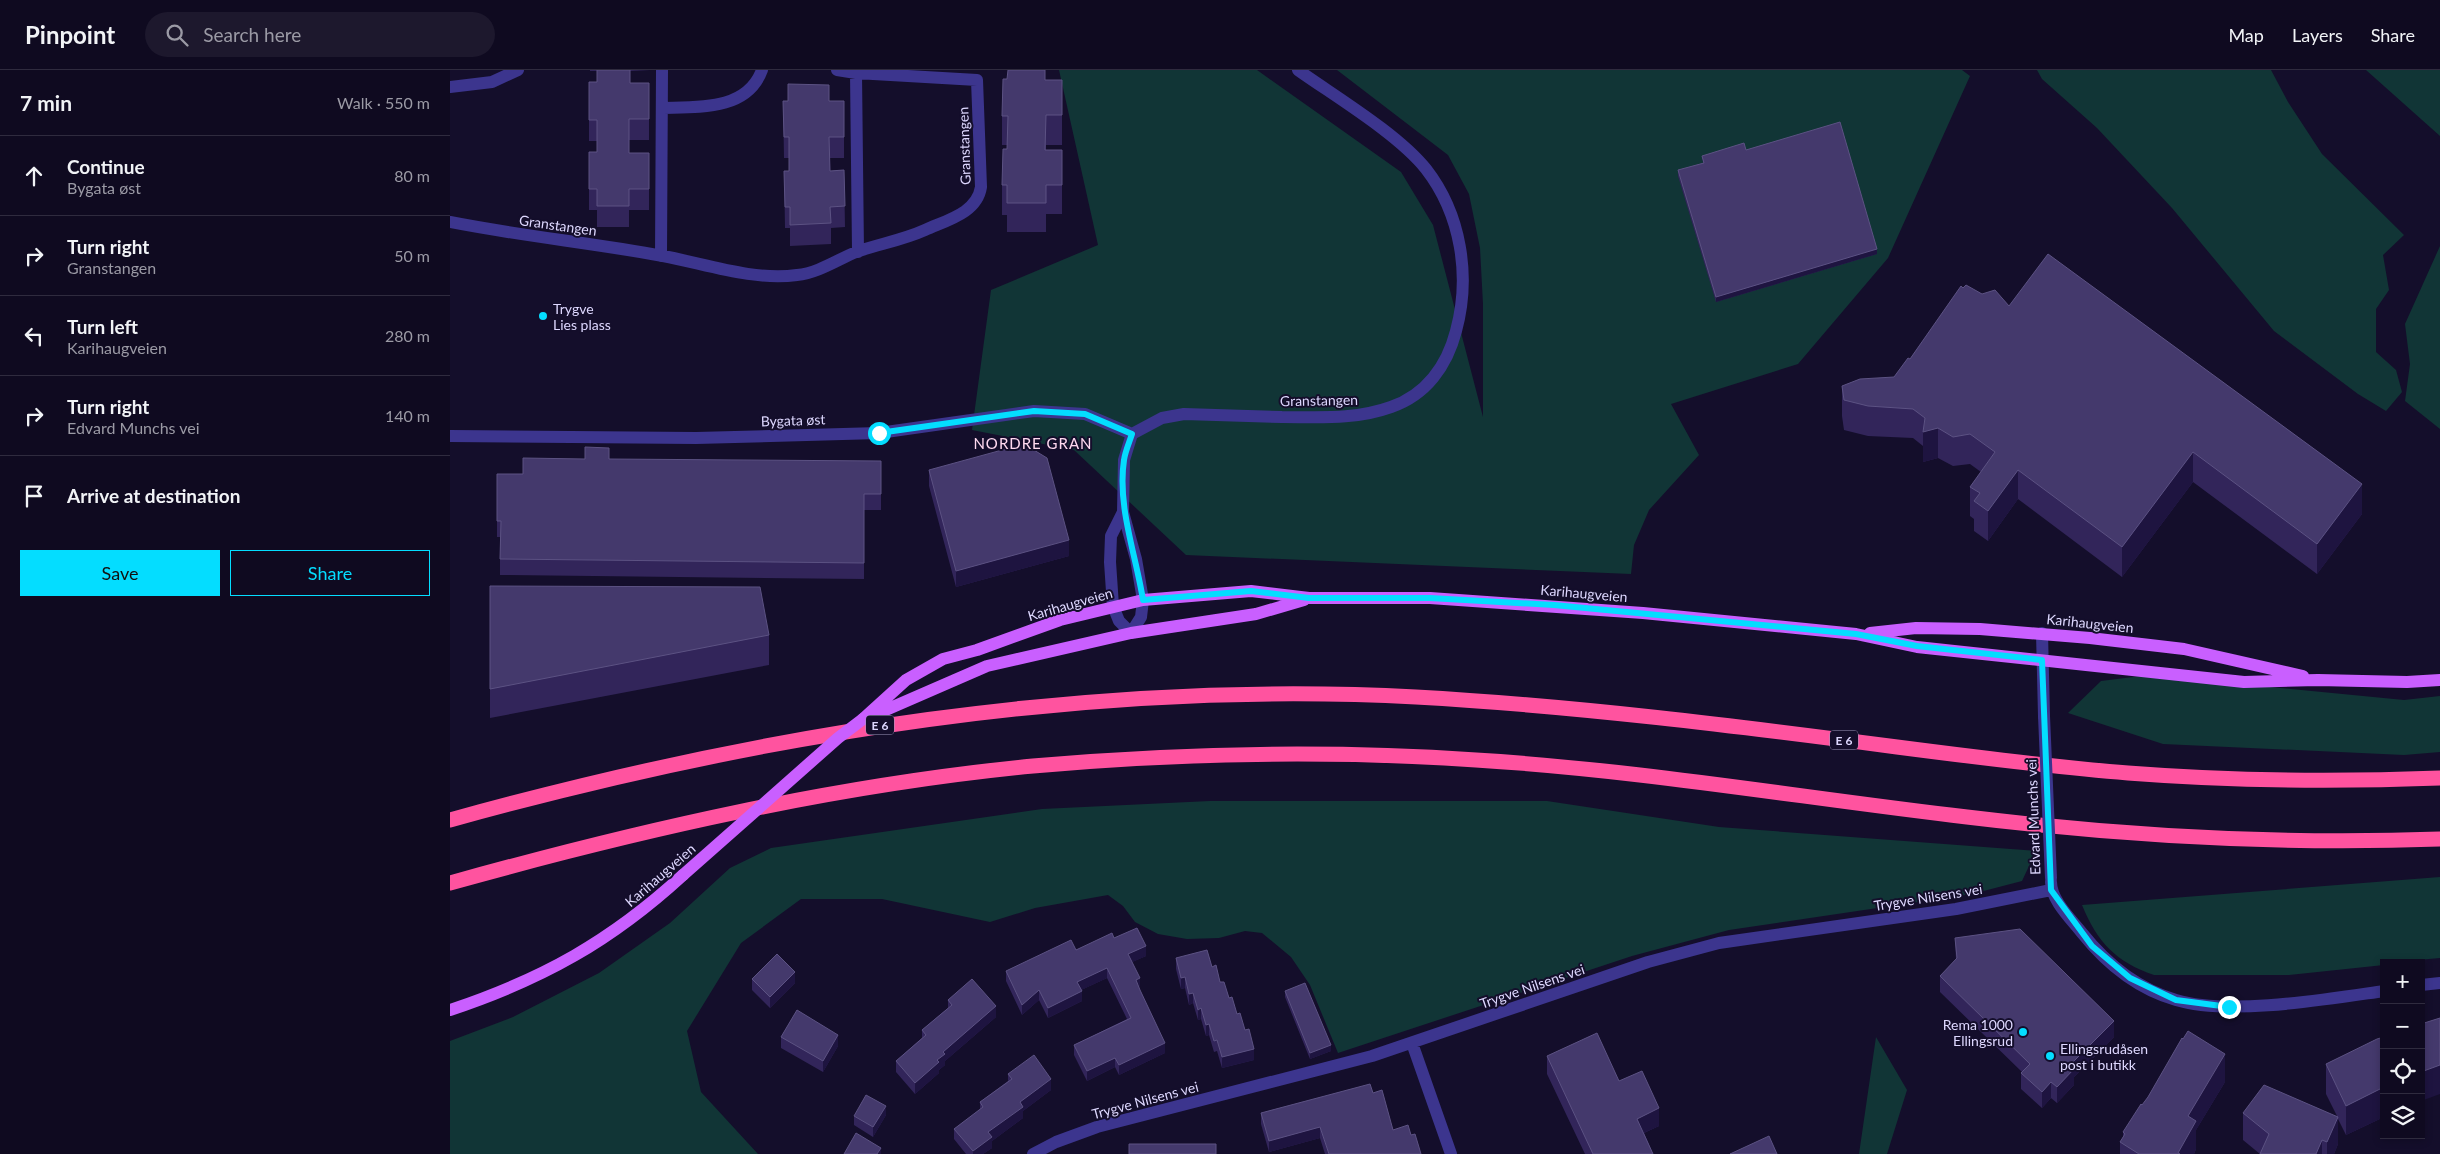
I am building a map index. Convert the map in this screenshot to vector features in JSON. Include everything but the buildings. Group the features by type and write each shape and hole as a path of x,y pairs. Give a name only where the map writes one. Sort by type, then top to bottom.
{"highway":[{"name":"E 6","path":"450,820 520,800 685,762 877,726 958,715 1097,702 1247,695 1403,696 1557,706 1977,757 2126,773 2274,780 2440,778"},
{"path":"450,883 610,841 822,796 1032,767 1254,755 1402,756 1538,765 1644,775 1972,818 2187,836 2329,841 2440,838"}],"main road":[{"name":"Karihaugveien","path":"450,1010 510,988 580,955 632,919 824,750 863,720 906,680 943,659 977,650 1060,620 1143,600 1251,591 1309,598 1430,598 1554,605 1856,634 1917,646 2244,682 2440,680"},
{"name":"Karihaugveien","path":"863,720 987,666 1131,633 1256,614 1309,598"},
{"name":"Karihaugveien","path":"1856,634 1939,628 2042,633 2184,649 2318,680"}],"street":[{"path":"450,88 492,82 518,70"},
{"path":"661,256 662,70"},
{"path":"662,108 725,104 737,98 752,86 762,70"},
{"name":"Granstangen","path":"450,222 661,256 765,276 784,277 816,271 858,252 917,234 958,216 973,206 980,197 981,187 977,80 856,74 837,70"},
{"name":"Granstangen","path":"1132,434 1162,418 1184,414 1322,418 1359,416 1392,407 1421,390 1440,370 1452,347 1463,294 1462,267 1453,218 1441,192 1426,169 1406,149 1298,70"},
{"path":"856,74 858,252"},
{"name":"Bygata øst","path":"450,436 696,438 879,433 1034,411 1085,414 1132,434"},
{"path":"1124,512 1111,536 1110,562 1113,606 1119,621 1131,633 1141,617 1143,600 1136,559 1124,512 1124,460 1132,434"},
{"name":"Edvard Munchs vei","path":"2042,633 2051,884 2077,927 2109,963 2130,978 2176,1000 2229,1007 2380,991"},
{"name":"Trygve Nilsens vei","path":"1033,1154 1056,1142 1098,1127 1412,1043 1648,962 1718,943 1956,909 2051,884"},
{"path":"2425,985 2440,983"},
{"path":"1412,1043 1451,1154"}],"green space":[{"path":"1059,70 1257,70 1401,172 1433,225 1483,417 1483,304 1480,248 1469,194 1448,155 1337,70 1962,70 1970,76 1888,258 1798,364 1671,404 1699,455 1649,510 1634,545 1631,574 1186,555 1074,450 972,430 991,290 1098,245"},
{"path":"2037,70 2271,70 2288,102 2322,154 2404,235 2383,255 2389,290 2376,309 2376,352 2396,370 2402,392 2386,411 2358,394 2274,331 2172,208 2097,128 2042,79"},
{"path":"2366,70 2440,70 2440,136"},
{"path":"2440,246 2440,429 2405,401 2410,364 2405,324"},
{"path":"2149,675 2404,700 2440,696 2440,752 2404,755 2163,744 2068,713 2101,681"},
{"path":"1210,801 1547,801 1719,827 2036,851 2022,881 1972,894 1729,930 1632,956 1338,1053 1310,985 1291,957 1262,933 1245,931 1219,938 1187,939 1158,934 1135,922 1123,906 1108,895 1035,908 990,922 882,899 801,899 741,943 687,1031 701,1092 758,1154 450,1154 450,1041 513,1017 599,973 670,923 730,868 771,848 1042,809"},
{"path":"2440,877 2440,958 2380,959 2380,965 2289,975 2154,975 2129,964 2109,949 2094,930 2082,905"},
{"path":"1876,1037 1907,1090 1887,1154 1859,1154"}],"place":[{"name":"Trygve Lies plass","path":"543,316"},
{"name":"Rema 1000 Ellingsrud","path":"2023,1032"},
{"name":"Ellingsrudåsen post i butikk","path":"2050,1056"}],"district":[{"name":"NORDRE GRAN","path":"1033,443"}],"route":[{"path":"879,433 1034,411 1085,414 1132,434 1124,460 1124,512 1136,559 1143,600 1251,591 1309,598 1430,598 1554,605 1856,634 1917,646 2042,660 2051,847 2051,890 2065,912 2092,946 2109,963 2130,978 2176,1000 2229,1007"}]}
